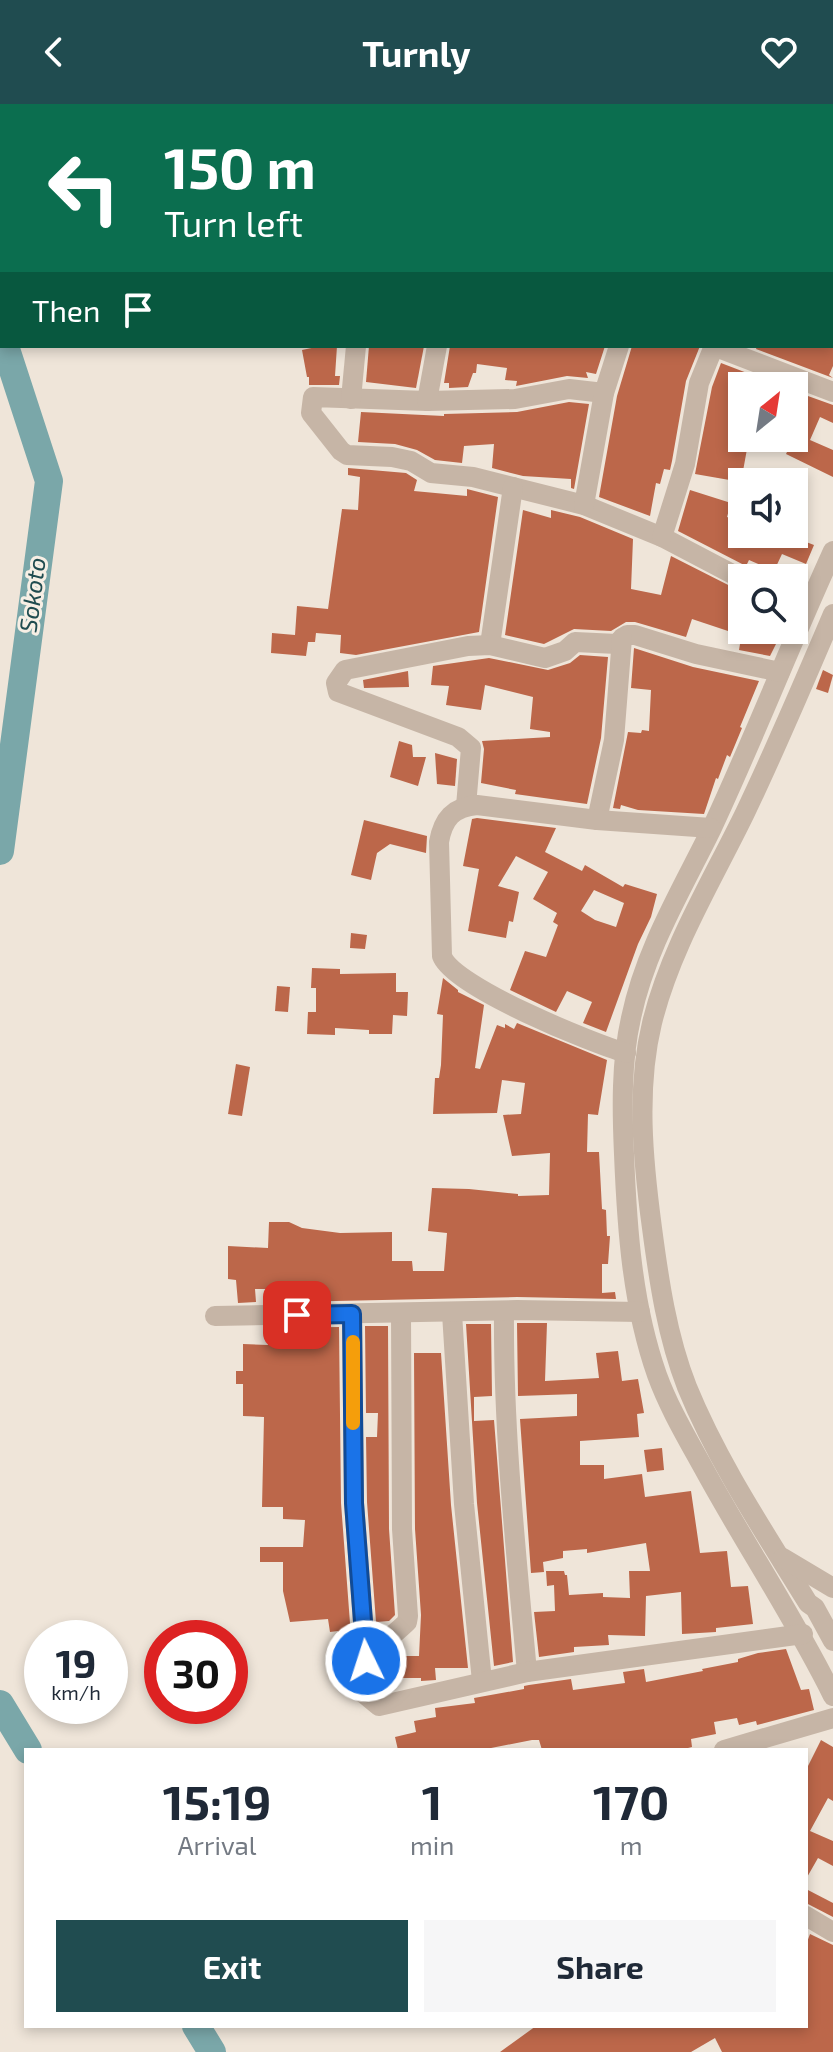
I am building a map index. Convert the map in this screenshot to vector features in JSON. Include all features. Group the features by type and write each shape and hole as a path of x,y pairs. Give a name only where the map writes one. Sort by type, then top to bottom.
{"street":[{"path":"351,399 356,348"},
{"path":"427,401 437,348"},
{"path":"584,505 604,393 618,348"},
{"path":"662,537 685,464 699,383 712,348"},
{"path":"718,348 833,392"},
{"path":"604,393 569,389 515,399 427,401 313,397 310,407 311,413 344,454 411,461 431,473 473,477 584,505 662,537 728,572"},
{"path":"490,645 513,487"},
{"path":"808,592 833,551"},
{"path":"833,614 826,647 694,915 661,993 647,1046 643,1108 644,1163 660,1290 686,1385 724,1462 779,1556 808,1603 824,1610 833,1641"},
{"path":"466,806 471,748 467,743 338,692 336,683 345,670 468,646 490,645 545,658 565,651 575,642 617,644 622,638 635,635 696,654 780,672"},
{"path":"597,820 614,740 622,638"},
{"path":"793,644 711,828 652,948 631,1017 623,1119 627,1229 640,1312 657,1374 676,1418 803,1634 833,1696"},
{"path":"626,1053 527,1013 445,965 442,956 439,842 442,823 451,813 466,806 711,828"},
{"path":"504,1311 503,1378 527,1672"},
{"path":"215,1316 640,1312"},
{"path":"452,1313 464,1504 482,1681"},
{"path":"352,1314 354,1503 366,1661"},
{"path":"401,1314 402,1529 408,1616 407,1622 355,1673 353,1681 379,1706 527,1672 803,1634"},
{"path":"779,1556 833,1588"},
{"path":"731,1748 833,1718"},
{"path":"808,1917 833,1932"}],"building":[{"path":"337,348 335,376 340,376 339,385 309,385 302,350"},
{"path":"369,348 424,348 416,388 366,382"},
{"path":"450,348 604,348 596,374 586,372 588,378 567,376 516,386 517,381 505,380 507,368 477,364 468,387 449,388 449,383 444,383"},
{"path":"631,348 699,348 686,381 670,470 664,469 660,484 656,483 650,516 599,497 617,396"},
{"path":"833,348 833,366 829,375 833,378 756,349"},
{"path":"721,363 744,372 728,372 728,452 746,452 744,468 728,468 728,480 695,474 712,387"},
{"path":"808,396 833,405 833,423 820,417 810,440 833,450 833,477 786,454 808,452"},
{"path":"569,402 589,404 574,489 571,488 571,479 523,476 492,468 494,444 464,446 462,463 435,460 417,450 395,444 358,442 361,412 444,416 517,412"},
{"path":"348,468 406,473 417,480 414,491 467,496 467,489 498,497 479,632 356,655 340,653 341,635 316,633 315,642 308,642 306,656 271,653 272,633 295,635 297,606 328,609 342,509 358,510 360,477 348,475"},
{"path":"690,490 728,502 728,548 808,548 808,543 814,545 806,564 782,554 777,564 758,564 749,560 747,564 742,564 678,531"},
{"path":"523,510 551,518 551,510 580,517 633,539 631,589 661,595 671,556 728,585 728,631 692,619 686,637 635,622 626,622 611,631 574,629 544,644 505,635"},
{"path":"740,644 776,644 770,656 739,650"},
{"path":"634,648 693,667 759,681 730,757 727,755 716,778 704,814 638,810 621,805 620,809 613,808 628,732 649,731 651,690 631,688"},
{"path":"580,655 608,657 601,738 587,804 515,794 516,790 481,783 482,741 550,737 550,732 530,729 533,697 485,685 481,710 446,705 449,686 431,685 433,666 489,658 548,670 570,663"},
{"path":"823,670 833,675 828,693 816,689"},
{"path":"408,671 409,687 364,688 363,680"},
{"path":"399,741 412,745 413,757 426,757 418,786 390,777"},
{"path":"435,753 457,759 455,786 437,784"},
{"path":"472,819 556,828 545,852 582,871 585,865 623,887 625,884 657,894 606,1032 583,1023 592,1002 567,991 556,1012 510,990 525,951 546,957 558,925 553,922 557,913 533,899 548,872 516,856 498,886 519,892 506,938 468,931 479,869 463,866","holes":["594,890 624,903 616,927 581,911"]},
{"path":"364,820 427,836 426,853 390,844 377,853 371,880 351,875"},
{"path":"351,933 367,935 365,949 350,948"},
{"path":"312,968 340,969 340,974 396,973 396,992 408,992 407,1016 393,1015 392,1034 369,1034 369,1030 335,1028 335,1035 307,1034 308,1012 316,1012 316,988 311,988"},
{"path":"443,978 458,992 484,1005 475,1068 480,1069 497,1025 505,1028 505,1024 514,1029 517,1023 607,1060 598,1115 588,1114 587,1152 599,1152 602,1209 606,1210 607,1236 610,1236 608,1264 602,1264 602,1293 615,1292 616,1299 517,1297 289,1302 289,1289 255,1289 256,1302 238,1303 236,1280 228,1279 228,1246 268,1248 269,1222 289,1222 302,1228 340,1233 392,1232 392,1261 412,1261 413,1271 444,1271 447,1233 428,1231 432,1188 469,1189 518,1196 549,1195 550,1153 512,1156 503,1115 521,1114 525,1083 502,1080 497,1113 433,1114 435,1078 439,1078 441,1065 443,1015 437,1014"},
{"path":"277,986 290,987 288,1012 275,1011"},
{"path":"236,1064 250,1067 242,1116 228,1114"},
{"path":"517,1323 547,1323 545,1381 599,1378 596,1353 618,1351 622,1381 638,1379 644,1413 637,1414 639,1437 580,1441 580,1465 604,1465 604,1479 642,1474 645,1497 691,1491 700,1553 727,1551 731,1587 748,1586 753,1624 716,1628 716,1632 682,1634 681,1592 646,1596 645,1636 608,1635 609,1645 574,1647 574,1652 539,1657 534,1612 555,1611 554,1585 547,1586 546,1571 564,1571 569,1595 603,1593 603,1597 630,1598 629,1571 650,1571 646,1543 587,1553 587,1549 563,1551 563,1558 543,1562 544,1572 531,1573 520,1419 577,1416 577,1394 518,1396"},
{"path":"466,1324 491,1324 492,1396 474,1397 474,1421 494,1420 513,1662 494,1666 477,1503"},
{"path":"365,1326 388,1326 389,1529 395,1615 389,1621 376,1622 367,1502 366,1437 377,1437 378,1413 366,1413"},
{"path":"339,1327 341,1503 352,1650 342,1652 338,1631 330,1632 328,1619 290,1622 283,1591 283,1562 260,1562 260,1547 303,1547 305,1520 283,1519 283,1507 262,1507 264,1417 243,1416 243,1384 236,1384 236,1371 243,1371 243,1344 268,1345 268,1328"},
{"path":"414,1353 441,1353 451,1505 468,1668 435,1668 436,1680 421,1681 421,1678 376,1678 376,1668 389,1656 419,1656 421,1615 415,1529"},
{"path":"662,1448 664,1470 647,1472 644,1450"},
{"path":"786,1649 801,1690 809,1689 814,1710 757,1725 756,1721 739,1725 737,1718 714,1722 716,1734 691,1739 692,1747 688,1748 541,1748 539,1740 532,1740 491,1748 398,1748 395,1737 416,1732 414,1721 436,1717 435,1708 475,1703 474,1698 571,1679 573,1690 625,1683 623,1672 644,1669 646,1682 738,1662 738,1659"},
{"path":"821,1740 833,1747 833,1801 828,1798 810,1831 833,1841 833,1866 818,1858 808,1876 808,1766"},
{"path":"808,1890 833,1903 833,1917 808,1904"},
{"path":"810,1934 833,1945 833,2052 722,2052 715,2038 691,2052 500,2052 533,2028 808,2028"}],"waterway":[{"name":"Sokoto","path":"0,851 49,481 6,348"},
{"name":"Sokoto","path":"0,1704 27,1748"},
{"name":"Sokoto","path":"197,2028 212,2052"}],"slow traffic":[{"path":"353,1342 353,1423"}],"route":[{"path":"297,1315 352,1314 354,1503 366,1661"}]}
